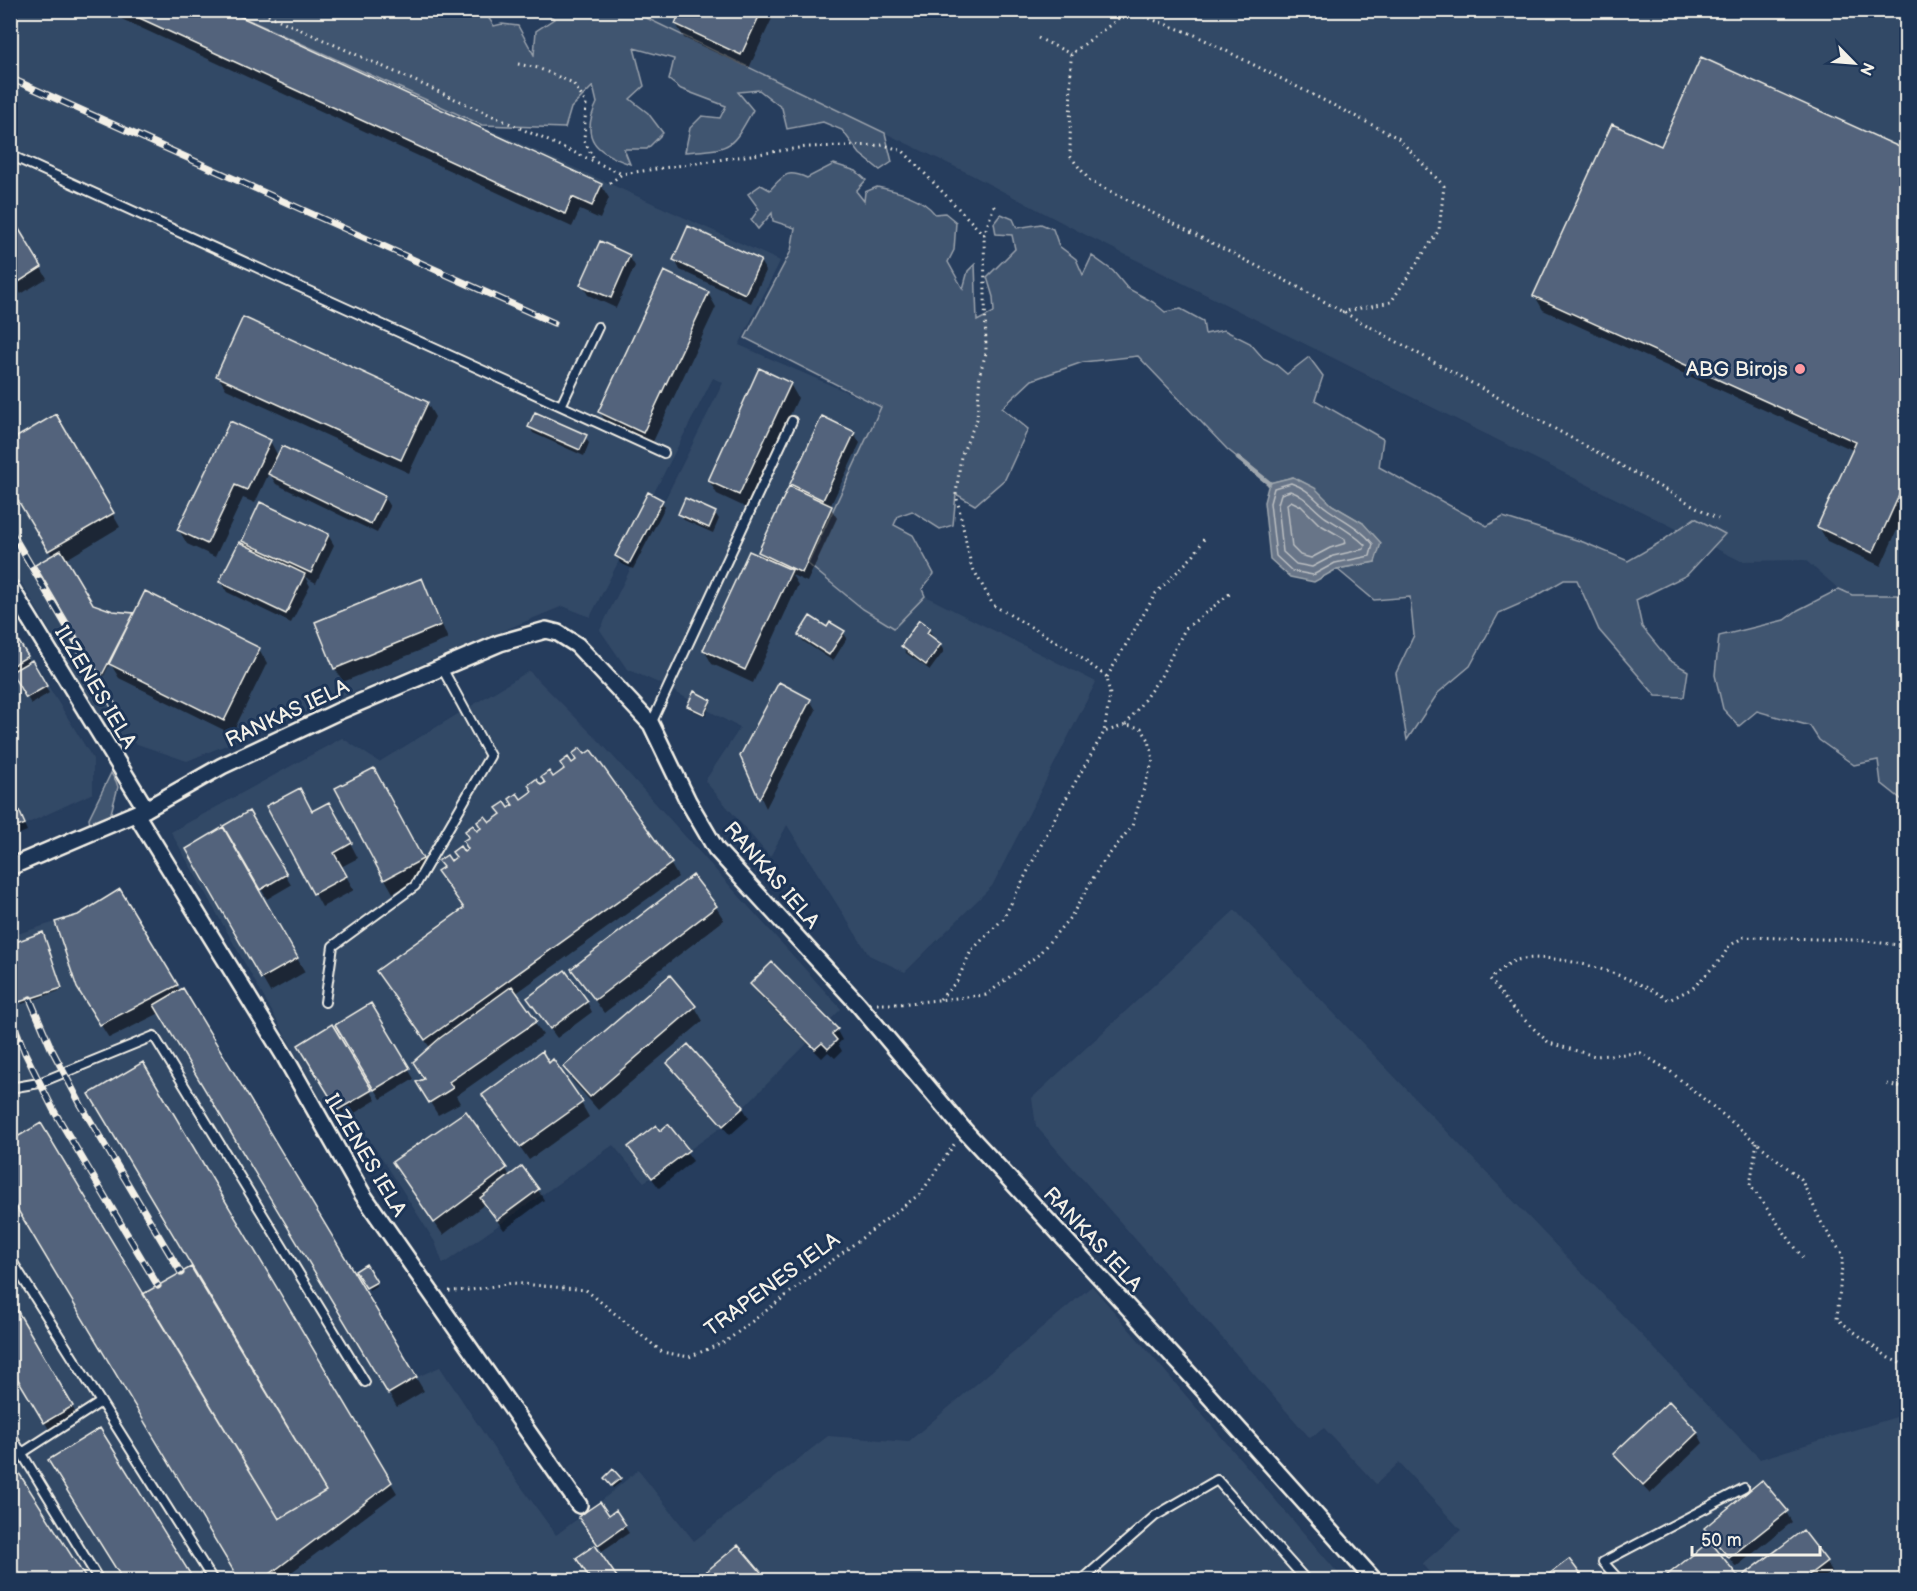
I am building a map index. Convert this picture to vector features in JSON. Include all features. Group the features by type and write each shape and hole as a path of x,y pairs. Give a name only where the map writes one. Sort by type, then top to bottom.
{"street":[{"name":"ILZENES IELA","path":"10,587 285,1057 363,1196 579,1505"},
{"name":"RANKAS IELA","path":"10,867 141,811 222,766 337,712 500,644 546,630 558,633 577,645 651,724 688,801 716,849 858,1004 964,1130 1182,1366 1374,1581"}],"lane":[{"path":"10,155 664,453"},
{"path":"561,406 598,327"},
{"path":"651,724 792,421"},
{"path":"325,1002 333,946 415,886 490,756 441,668"},
{"path":"10,1088 39,1083 154,1036 365,1382"},
{"path":"10,1258 14,1269 101,1402 213,1581"},
{"path":"22,1453 101,1402"},
{"path":"10,1434 99,1581"},
{"path":"1082,1581 1155,1516 1217,1480 1306,1581"},
{"path":"1619,1581 1602,1562 1744,1488"}],"path":[{"path":"257,10 622,174"},
{"path":"1071,54 1129,11 1196,34 1398,138 1444,186 1438,230 1391,302 1342,312"},
{"path":"1038,38 1071,54"},
{"path":"1071,54 1070,156 1090,181 1342,312 1719,519"},
{"path":"518,64 538,68 573,83 586,104 585,140 595,162"},
{"path":"610,183 622,174 806,147 884,144 903,151 984,235"},
{"path":"995,203 984,235 986,353 980,373 977,419 961,456 956,494 971,565 993,605 1069,650 1107,677"},
{"path":"940,999 957,981 971,951 1003,919 1056,816 1104,732 1110,696 1107,677 1156,592 1194,555 1204,539"},
{"path":"1126,725 1161,676 1185,629 1232,592"},
{"path":"858,1004 899,1004 986,995 1038,955 1072,915 1100,866 1132,826 1153,760 1149,740 1141,728 1126,725 1104,732"},
{"path":"1906,946 1857,940 1744,937 1729,946 1722,958 1693,988 1669,1000 1620,975 1562,959 1515,960 1490,979 1512,1008 1549,1044 1595,1056 1641,1053 1671,1072 1801,1179 1823,1226 1843,1255 1837,1319 1889,1358 1906,1366"},
{"path":"1887,1084 1906,1089"},
{"name":"TRAPENES IELA","path":"429,1292 471,1290 512,1283 586,1290 662,1352 689,1357 725,1341 921,1193 964,1130"},
{"path":"1757,1142 1750,1185 1805,1261"}],"shaded area":[{"path":"10,11 229,11 780,261 739,345 881,407 808,564 863,609 894,628 925,596 1096,682 992,886 905,972 869,955 787,825 770,857 705,781 740,728 661,684 627,669 600,630 723,383 713,378 590,617 563,606 187,761 111,735 11,565"},
{"path":"229,11 422,11 425,17 429,11 484,11 494,26 502,24 518,26 534,55 536,31 554,19 545,11 632,11 885,133 892,162 880,170 860,154 842,130 823,122 787,129 782,108 759,90 738,92 753,110 734,140 721,148 685,152 690,128 702,116 720,118 726,106 681,89 669,80 674,59 634,48 644,86 630,99 648,113 663,133 647,149 624,149 630,164 608,155 594,143 590,126 597,103 593,86 571,108 565,128 482,125"},
{"path":"632,11 1906,11 1906,150 1701,57 1661,146 1611,124 1533,296 1856,442 1817,527 1873,553 1906,480 1906,595 1852,595 1839,589 1805,560 1741,561 1084,234 968,173"},
{"path":"834,164 856,171 866,180 856,191 864,201 865,192 877,187 916,199 935,214 945,213 956,222 954,250 948,262 963,289 968,271 975,264 977,321 994,312 993,297 987,277 1015,249 1012,235 996,234 994,223 1001,214 1013,219 1017,228 1041,224 1053,229 1059,246 1076,259 1083,275 1092,256 1113,271 1127,288 1153,302 1165,312 1181,309 1203,321 1205,334 1224,330 1250,343 1263,358 1287,374 1309,357 1323,376 1315,400 1383,439 1379,467 1487,526 1503,517 1583,542 1628,561 1695,518 1725,534 1687,575 1636,600 1642,627 1669,660 1688,671 1684,697 1656,696 1599,630 1577,580 1564,580 1531,599 1499,613 1470,666 1438,693 1407,740 1396,673 1414,635 1410,597 1374,600 1337,569 1375,562 1363,523 1332,505 1314,488 1293,477 1269,483 1227,449 1138,356 1083,362 1032,380 1002,408 1028,429 1005,479 975,505 956,494 953,525 940,529 912,511 898,516 894,525 913,535 934,574 922,589 925,596 894,628 863,609 808,564 881,407 745,338 791,251 795,228 773,221 772,213 758,229 751,220 759,209 748,194 761,185 770,190 786,175 794,174 807,178"},
{"path":"1839,589 1852,595 1906,595 1906,768 1904,769 1906,772 1906,803 1881,783 1878,760 1854,765 1819,740 1810,726 1757,711 1739,726 1723,709 1715,675 1719,636 1784,620 1798,610"},
{"path":"10,624 93,759 93,793 11,831"},
{"path":"529,671 601,743 841,1009 723,1126 644,1182 613,1145 443,1264 435,1242 384,1161 352,1116 343,1118 321,1099 171,832 342,738 379,762"},
{"path":"111,773 118,787 111,813 106,819 90,826 89,818"},
{"path":"120,889 178,985 183,988 417,1377 440,1367 494,1449 556,1535 638,1470 694,1541 828,1436 908,1442 1092,1286 1344,1580 11,1580 11,936 78,915"},
{"path":"1235,910 1760,1459 1906,1414 1906,1580 1436,1580 1422,1564 1461,1530 1399,1463 1376,1484 1324,1428 1310,1438 1036,1126 1032,1098"}],"water":[{"path":"1293,477 1315,488 1332,505 1363,523 1381,543 1375,562 1337,569 1314,582 1290,577 1270,559 1264,502 1269,483"}],"building":[{"path":"122,10 226,10 602,184 592,206 572,197 565,214"},
{"path":"681,10 762,10 741,55 675,24"},
{"name":"ABG Birojs","path":"1701,57 1906,150 1906,480 1873,553 1817,527 1856,442 1533,296 1612,124 1661,146"},
{"path":"14,221 42,267 14,285 10,279 10,223"},
{"path":"688,226 761,260 745,294 673,260"},
{"path":"600,241 630,255 611,298 580,285"},
{"path":"664,271 709,292 643,433 598,412"},
{"path":"243,317 428,402 401,460 216,376"},
{"path":"759,368 791,383 739,495 708,481"},
{"path":"535,412 587,435 580,450 528,427"},
{"path":"56,414 114,513 48,551 10,487 10,441"},
{"path":"822,416 855,432 823,500 790,484"},
{"path":"230,421 271,440 247,490 235,485 207,544 177,530"},
{"path":"282,446 385,496 371,524 268,474"},
{"path":"789,486 832,506 802,573 758,552"},
{"path":"648,492 663,500 629,564 615,556"},
{"path":"685,498 716,512 709,528 678,514"},
{"path":"260,502 329,534 311,573 242,541"},
{"path":"239,542 305,574 286,614 219,582"},
{"path":"61,550 93,604 113,611 134,613 101,677 35,565"},
{"path":"749,551 792,570 745,670 703,650"},
{"path":"422,578 441,625 334,669 315,622"},
{"path":"145,591 260,648 224,721 109,664"},
{"path":"810,616 827,627 830,622 845,631 829,655 798,635"},
{"path":"919,620 930,628 927,633 941,644 926,665 901,646"},
{"path":"10,628 28,656 10,667"},
{"path":"32,660 47,686 26,698 11,672"},
{"path":"779,682 811,699 759,799 740,756"},
{"path":"694,691 711,700 704,714 687,706"},
{"path":"580,748 585,754 591,750 672,863 425,1040 376,971 464,908 437,871 443,867 438,861 447,855 451,861 456,857 452,852 460,846 464,852 468,849 463,841 469,837 465,831 473,825 477,831 481,828 477,822 485,816 490,822 501,814 496,808 505,802 509,808 513,805 509,799 517,793 521,799 532,791 528,785 536,779 541,785 545,783 541,777 549,771 553,777 564,769 560,763 568,757 572,763 576,760 572,754"},
{"path":"374,768 423,859 384,880 335,788"},
{"path":"300,788 312,811 329,802 352,843 334,853 347,876 313,894 266,806"},
{"path":"13,797 25,824 10,830 10,798"},
{"path":"249,811 287,874 260,890 223,826"},
{"path":"223,827 298,958 261,979 186,849"},
{"path":"693,875 717,906 595,1000 571,969"},
{"path":"120,889 178,985 100,1025 77,988 55,922 78,915"},
{"path":"43,932 62,988 19,1002 10,977 10,944"},
{"path":"772,962 838,1029 832,1034 837,1040 828,1049 822,1043 815,1049 750,984"},
{"path":"565,970 588,1001 550,1029 527,998"},
{"path":"670,975 696,1006 590,1097 563,1067"},
{"path":"512,986 537,1021 449,1082 453,1088 429,1103 416,1082 424,1079 413,1062 440,1038"},
{"path":"183,988 417,1377 388,1394 154,1005"},
{"path":"371,1003 410,1068 374,1090 335,1025"},
{"path":"332,1024 372,1090 338,1110 298,1045"},
{"path":"688,1044 744,1107 723,1126 667,1063"},
{"path":"542,1051 549,1063 553,1059 583,1102 520,1147 482,1095"},
{"path":"143,1062 392,1482 262,1580 239,1580 10,1197 10,1141 41,1123 279,1519 326,1491 89,1094"},
{"path":"466,1111 507,1168 434,1223 392,1162"},
{"path":"668,1124 689,1150 652,1178 628,1147 656,1125 660,1131"},
{"path":"522,1166 539,1189 497,1220 480,1198"},
{"path":"366,1264 377,1282 366,1288 355,1271"},
{"path":"191,1267 326,1491 279,1519 143,1294"},
{"path":"10,1298 73,1406 44,1423 10,1366"},
{"path":"1669,1401 1698,1432 1643,1485 1613,1454"},
{"path":"100,1428 194,1580 123,1580 48,1460"},
{"path":"10,1459 87,1580 10,1580"},
{"path":"613,1469 621,1478 611,1486 604,1478"},
{"path":"1762,1480 1788,1511 1729,1558 1704,1528"},
{"path":"600,1502 609,1515 616,1510 626,1525 598,1545 578,1517"},
{"path":"1803,1530 1827,1561 1802,1580 1748,1580 1744,1575"},
{"path":"1710,1541 1741,1580 1661,1580"},
{"path":"595,1545 619,1580 591,1580 576,1558"},
{"path":"738,1545 766,1578 763,1580 696,1580"},
{"path":"1569,1559 1585,1580 1541,1580"}],"waterway":[{"path":"1238,458 1269,483"}],"railway":[{"path":"10,78 554,323"},
{"path":"10,530 117,712"},
{"path":"30,999 51,1048 81,1105 181,1273"},
{"path":"10,1014 25,1053 53,1109 158,1286"}],"place":[{"name":"ABG Birojs","path":"1800,369"}]}
